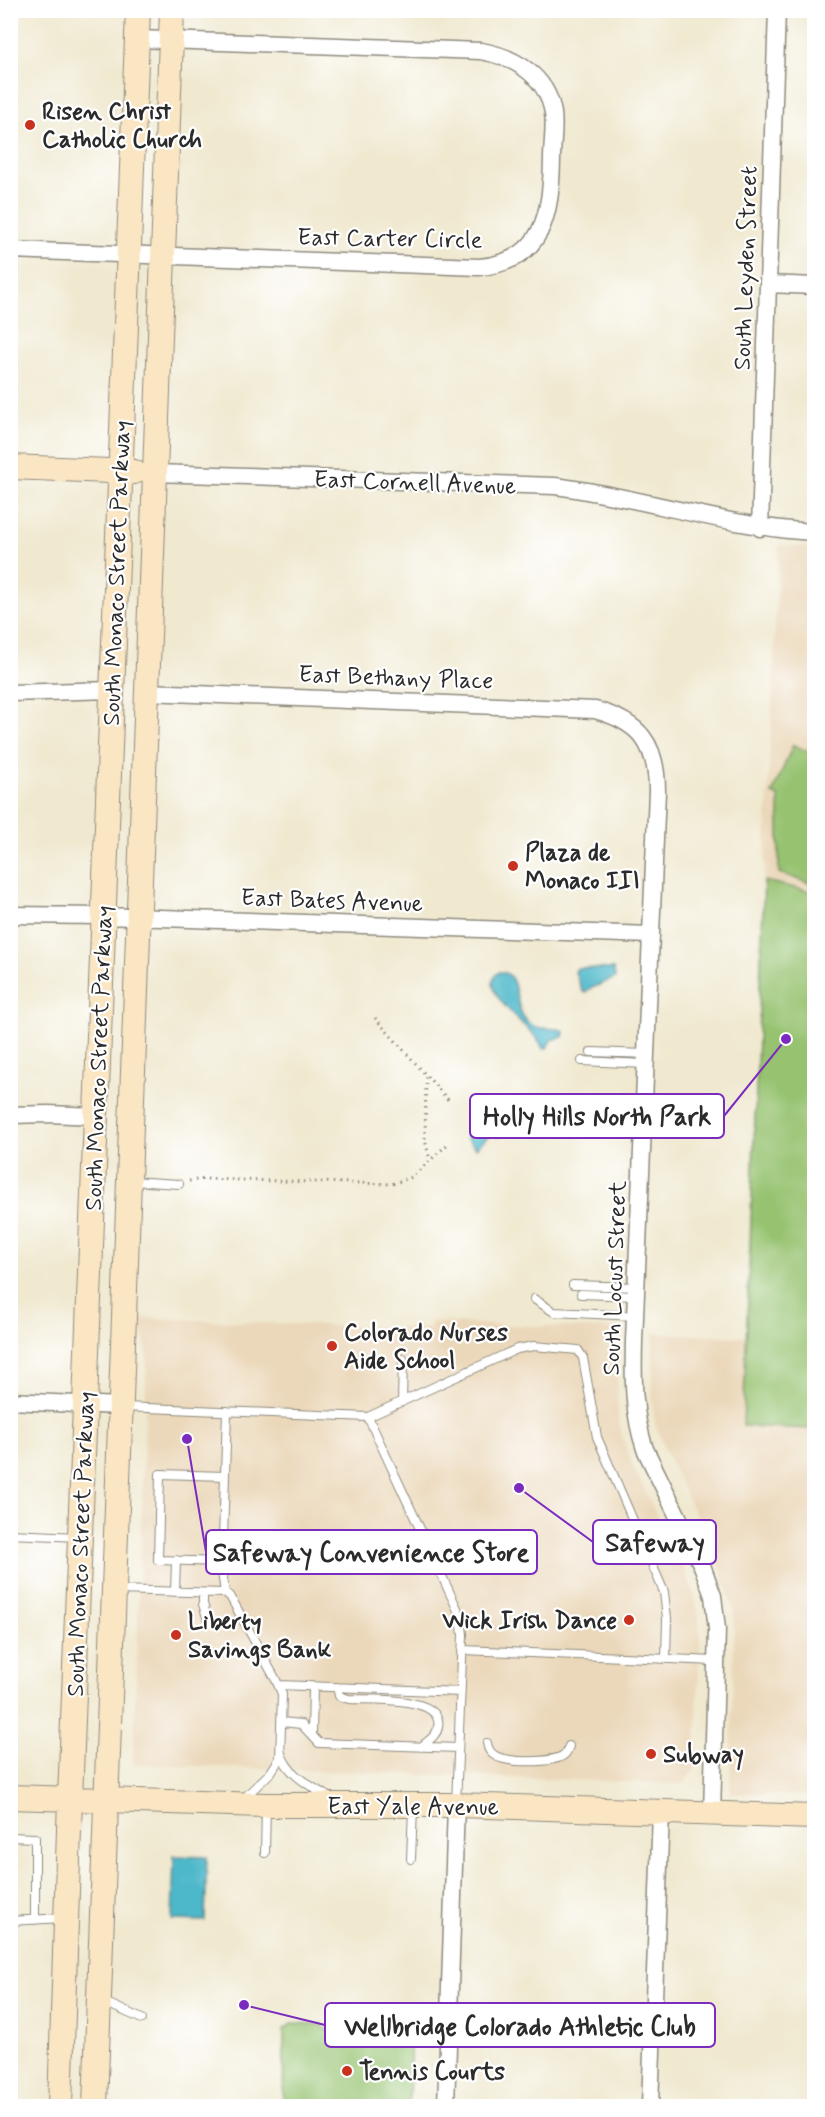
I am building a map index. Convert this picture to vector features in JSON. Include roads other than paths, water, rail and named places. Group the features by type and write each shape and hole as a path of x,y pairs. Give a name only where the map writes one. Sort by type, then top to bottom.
{"main road":[{"name":"South Monaco Street Parkway","path":"60,2106 138,10"},
{"name":"South Monaco Street Parkway","path":"95,2106 171,10"},
{"name":"East Cornell Avenue","path":"10,467 154,473"},
{"name":"East Yale Avenue","path":"10,1797 266,1805 456,1805 814,1817"}],"street":[{"name":"South Leyden Street","path":"760,528 777,10"},
{"name":"East Carter Circle","path":"10,250 491,266 519,255 540,232 548,214 551,193 553,115 549,99 541,84 513,59 481,51 137,39"},
{"path":"769,284 814,286"},
{"name":"East Cornell Avenue","path":"154,473 555,486 604,493 760,528 814,532"},
{"path":"10,693 112,690"},
{"name":"East Bethany Place","path":"147,692 575,708 612,714 626,721 638,731"},
{"name":"South Locust Street","path":"638,731 652,752 657,775 634,1389 639,1430 645,1449 709,1581 716,1615 712,1814"},
{"name":"East Bates Avenue","path":"10,915 138,917 651,935"},
{"path":"10,1115 96,1116"},
{"path":"10,1401 120,1406"},
{"path":"446,2106 456,1805"},
{"path":"651,2106 661,1812"}],"lane":[{"path":"591,1052 646,1059"},
{"path":"582,1061 646,1059"},
{"path":"128,1181 179,1184"},
{"path":"573,1285 637,1292"},
{"path":"581,1294 637,1292"},
{"path":"534,1299 556,1312 636,1316"},
{"path":"120,1406 368,1417 524,1347 573,1348 582,1353 597,1437 664,1592 667,1613 666,1659"},
{"path":"402,1402 404,1359"},
{"path":"225,1593 222,1562 227,1411"},
{"path":"368,1417 457,1605 463,1624 456,1805"},
{"path":"222,1562 158,1560 160,1474 225,1476"},
{"path":"10,1534 81,1537"},
{"path":"175,1592 176,1560"},
{"path":"113,1590 225,1593 230,1596 282,1694 281,1752 278,1762 271,1772 237,1804"},
{"path":"203,1593 203,1604 207,1617"},
{"path":"463,1650 716,1661"},
{"path":"279,1685 461,1692"},
{"path":"312,1736 313,1687"},
{"path":"337,1687 339,1696 349,1699 413,1702 429,1709 437,1718 438,1725 436,1734 421,1747"},
{"path":"282,1722 301,1724 319,1743 458,1748"},
{"path":"487,1743 494,1755 510,1760 550,1760 564,1755 570,1746"},
{"path":"281,1752 286,1764 293,1772 341,1806"},
{"path":"265,1853 266,1805"},
{"path":"411,1859 414,1805"},
{"path":"10,1837 35,1838 34,1920"},
{"path":"10,1921 66,1918"},
{"path":"99,1999 142,2019"}],"water":[{"path":"577,968 614,969 615,978 585,993 582,991 575,972"},
{"path":"499,972 506,973 511,978 520,1009 530,1024 562,1030 563,1037 551,1040 547,1048 543,1049 534,1035 499,998 493,979"},
{"path":"493,1112 504,1123 499,1127 504,1133 499,1137 493,1132 476,1148 466,1138"},
{"path":"174,1856 207,1857 205,1921 172,1920"}],"place":[{"name":"Risen Christ Catholic Church","path":"30,125"},
{"name":"Plaza de Monaco III","path":"513,866"},
{"name":"Holly Hills North Park","path":"786,1039"},
{"name":"Colorado Nurses Aide School","path":"332,1346"},
{"name":"Safeway Convenience Store","path":"187,1439"},
{"name":"Safeway","path":"519,1488"},
{"name":"Wick Irish Dance","path":"629,1620"},
{"name":"Liberty Savings Bank","path":"176,1635"},
{"name":"Subway","path":"651,1754"},
{"name":"Wellbridge Colorado Athletic Club","path":"244,2005"},
{"name":"Tennis Courts","path":"347,2071"}]}
